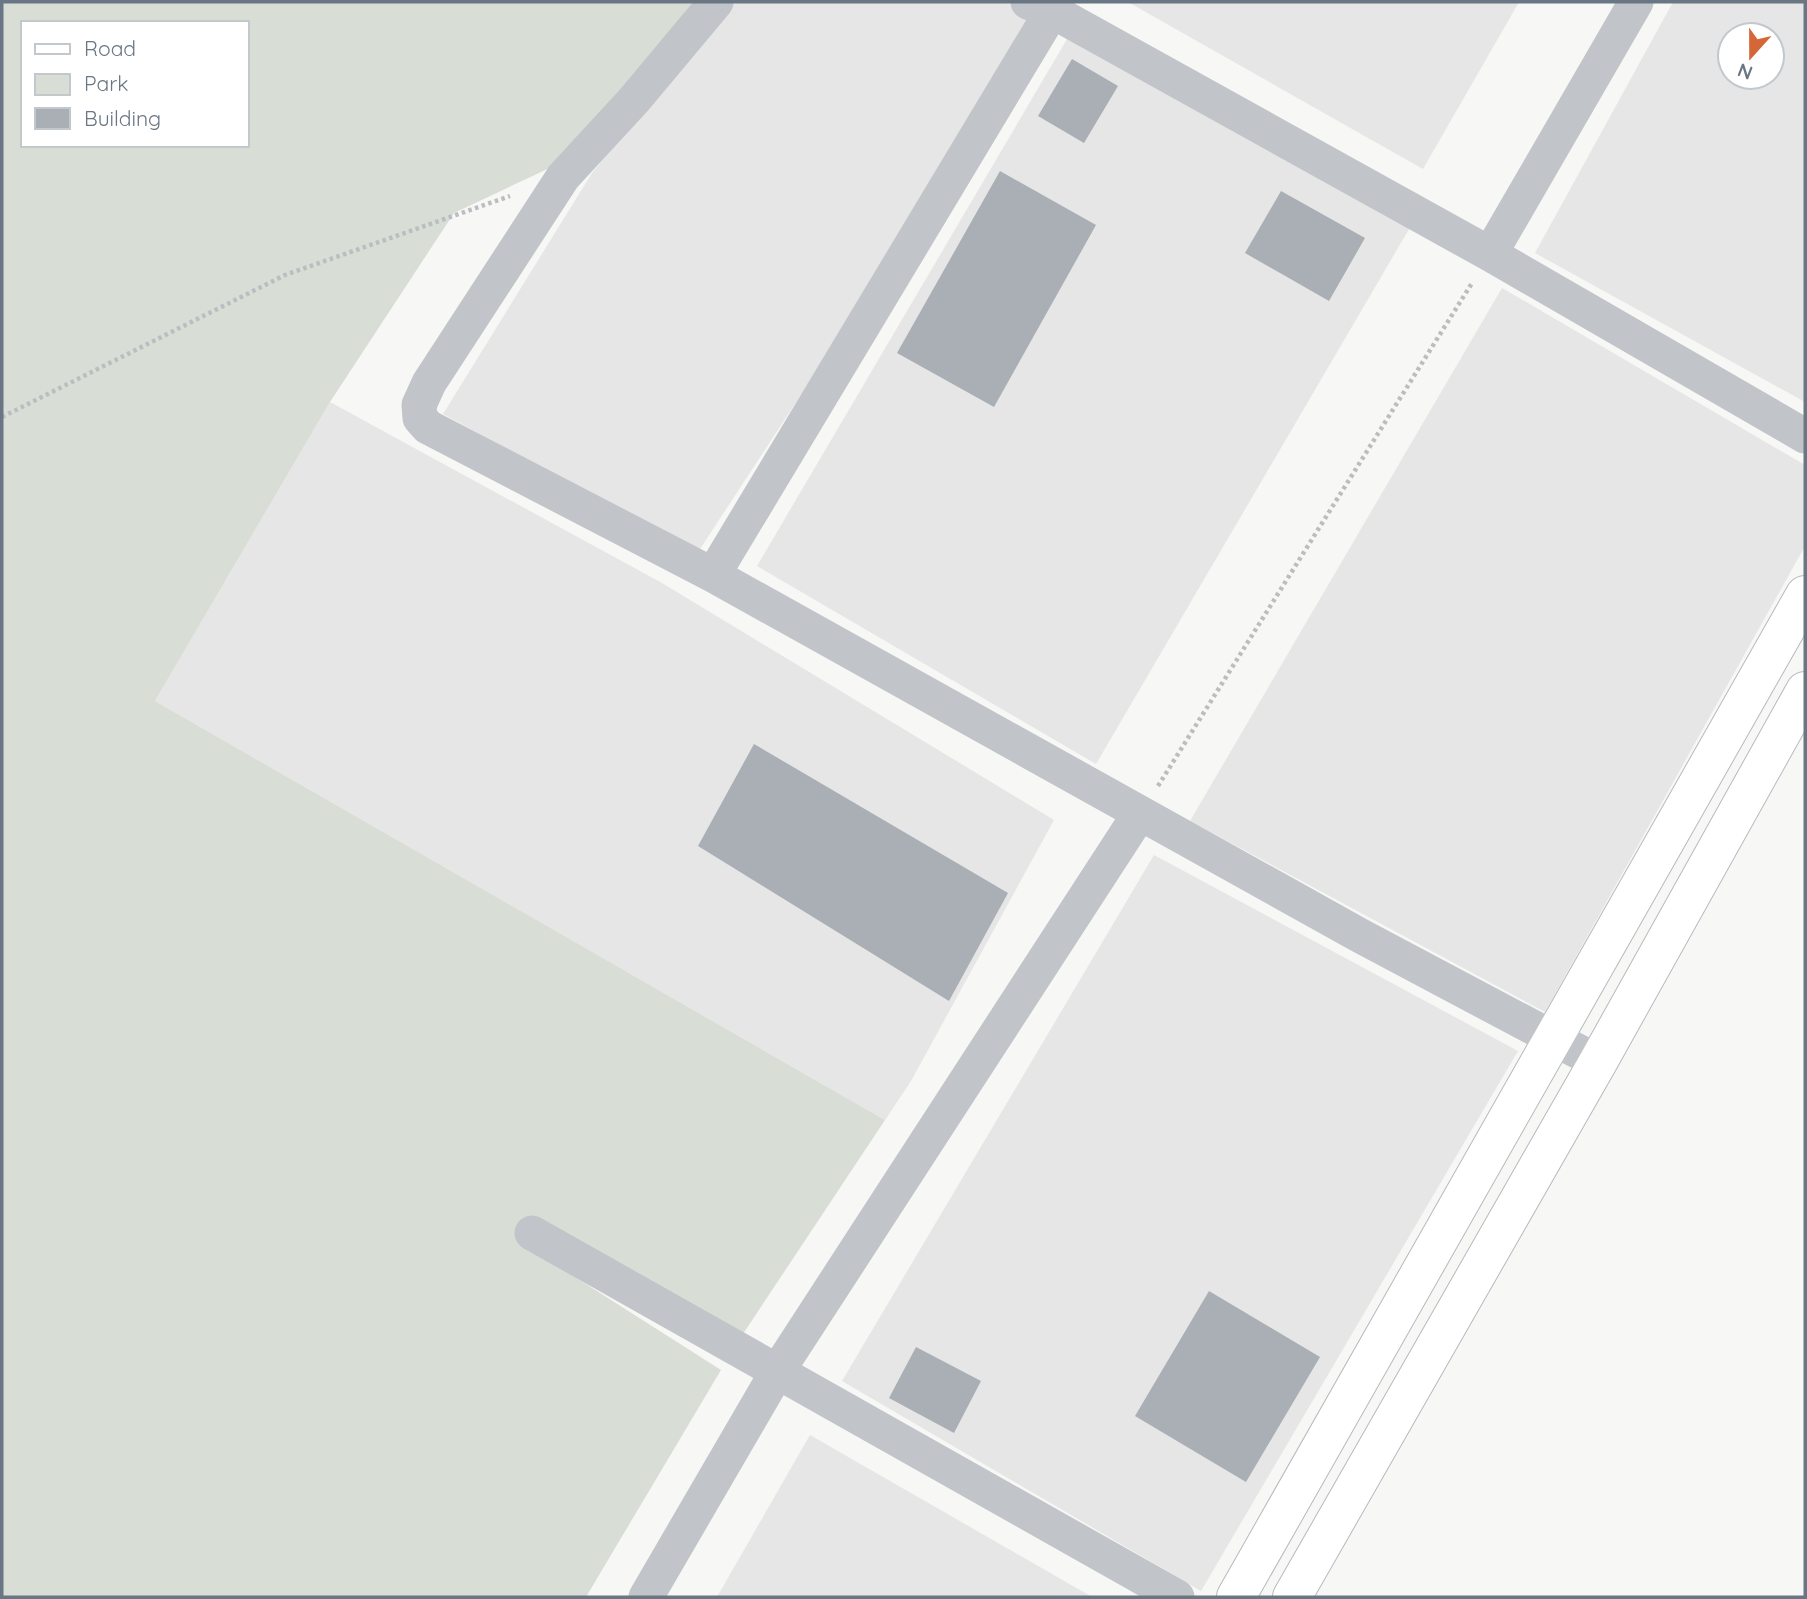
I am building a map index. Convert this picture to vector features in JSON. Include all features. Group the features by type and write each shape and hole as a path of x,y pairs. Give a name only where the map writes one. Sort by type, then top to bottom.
{"street":[{"path":"716,2 634,100 563,177 429,383 419,405 420,418 428,427 713,575 1140,813 1553,1040 1598,1062"},
{"path":"1490,254 1636,2"},
{"path":"713,575 1040,6 1490,254 1805,436"},
{"path":"1236,1597 1805,594"},
{"path":"1292,1597 1598,1062 1805,691"},
{"path":"646,1597 777,1372 1140,813"},
{"path":"532,1233 1177,1597"}],"path":[{"path":"2,417 285,275 511,196"},
{"path":"1140,813 1490,254"}],"shaded area":[{"path":"729,2 1025,2 1052,11 698,552 443,414 592,173"},
{"path":"1128,2 1519,2 1423,169"},
{"path":"1673,2 1805,2 1805,402 1535,253"},
{"path":"1070,34 1412,224 1096,764 757,566"},
{"path":"1502,288 1805,465 1805,546 1545,1012 1190,821"},
{"path":"330,402 662,583 1054,820 911,1081 885,1120 155,701"},
{"path":"1154,855 1518,1051 1201,1591 842,1381"},
{"path":"810,1435 1092,1597 717,1597"}],"green space":[{"path":"2,2 728,2 588,150 454,213 330,402 155,701 885,1120 735,1346 520,1242 721,1370 586,1597 2,1597"}],"building":[{"path":"1072,59 1118,86 1084,143 1038,116"},
{"path":"1000,171 1096,225 994,407 897,353"},
{"path":"1281,191 1365,238 1329,301 1245,253"},
{"path":"754,744 1008,893 949,1001 698,846"},
{"path":"1209,1291 1320,1357 1246,1482 1135,1416"},
{"path":"916,1347 981,1381 954,1433 889,1398"}]}
